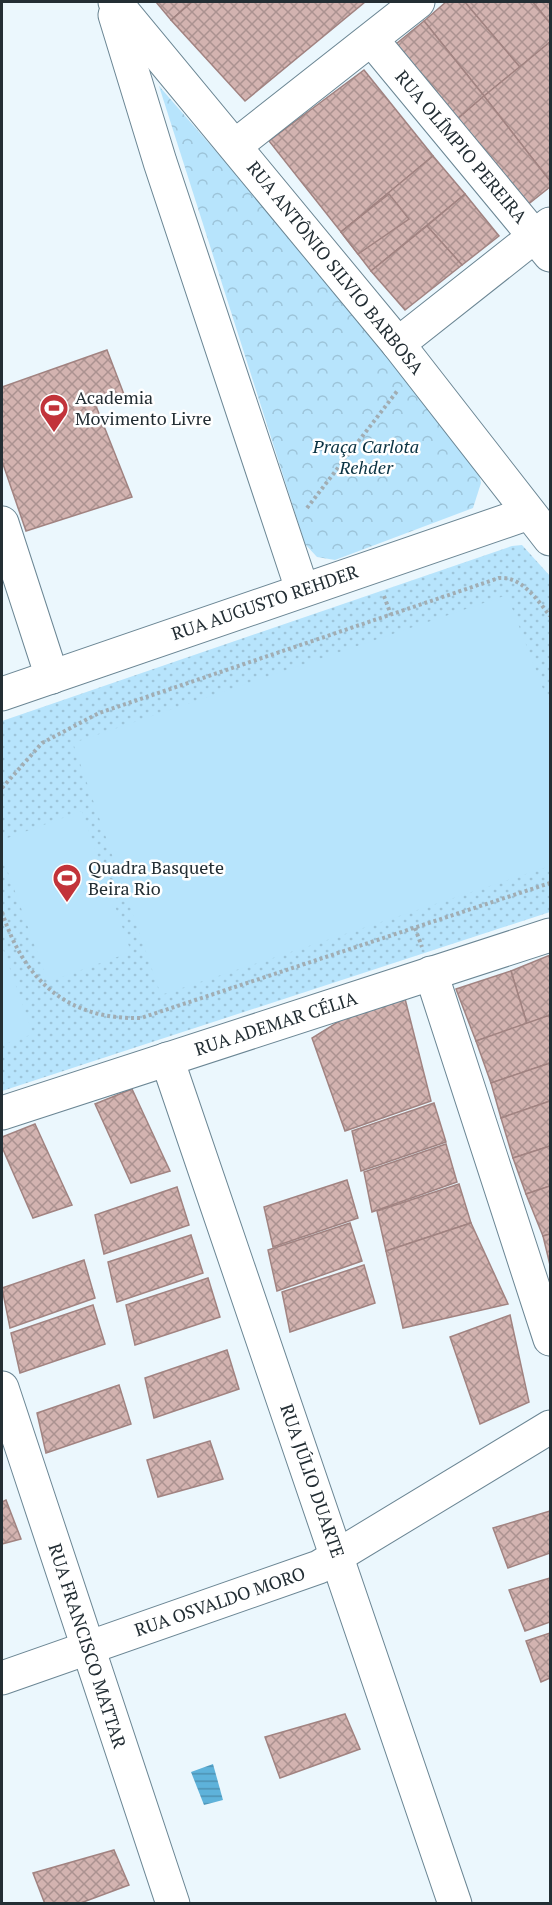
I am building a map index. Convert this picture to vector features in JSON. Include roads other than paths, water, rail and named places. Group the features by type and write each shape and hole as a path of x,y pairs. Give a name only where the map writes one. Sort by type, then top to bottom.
{"street":[{"name":"RUA ANTÔNIO SILVIO BARBOSA","path":"113,2 235,146 407,356 550,539"},
{"path":"113,2 160,162 302,589"},
{"path":"235,146 418,2"},
{"name":"RUA OLÍMPIO PEREIRA","path":"372,40 546,238"},
{"path":"407,356 546,238"},
{"name":"RUA AUGUSTO REHDER","path":"2,694 302,589 529,513"},
{"path":"2,523 52,677"},
{"name":"RUA ADEMAR CÉLIA","path":"2,1113 167,1059 428,963 550,935"},
{"path":"428,963 550,1340"},
{"name":"RUA JÚLIO DUARTE","path":"167,1059 455,1904"},
{"name":"RUA FRANCISCO MATTAR","path":"2,1388 173,1904"},
{"name":"RUA OSVALDO MORO","path":"2,1678 319,1567 550,1427"}],"place":[{"name":"Academia Movimento Livre","path":"54,434"},
{"name":"Quadra Basquete Beira Rio","path":"67,904"}],"park label":[{"name":"Praça Carlota Rehder","path":"366,457"}]}
